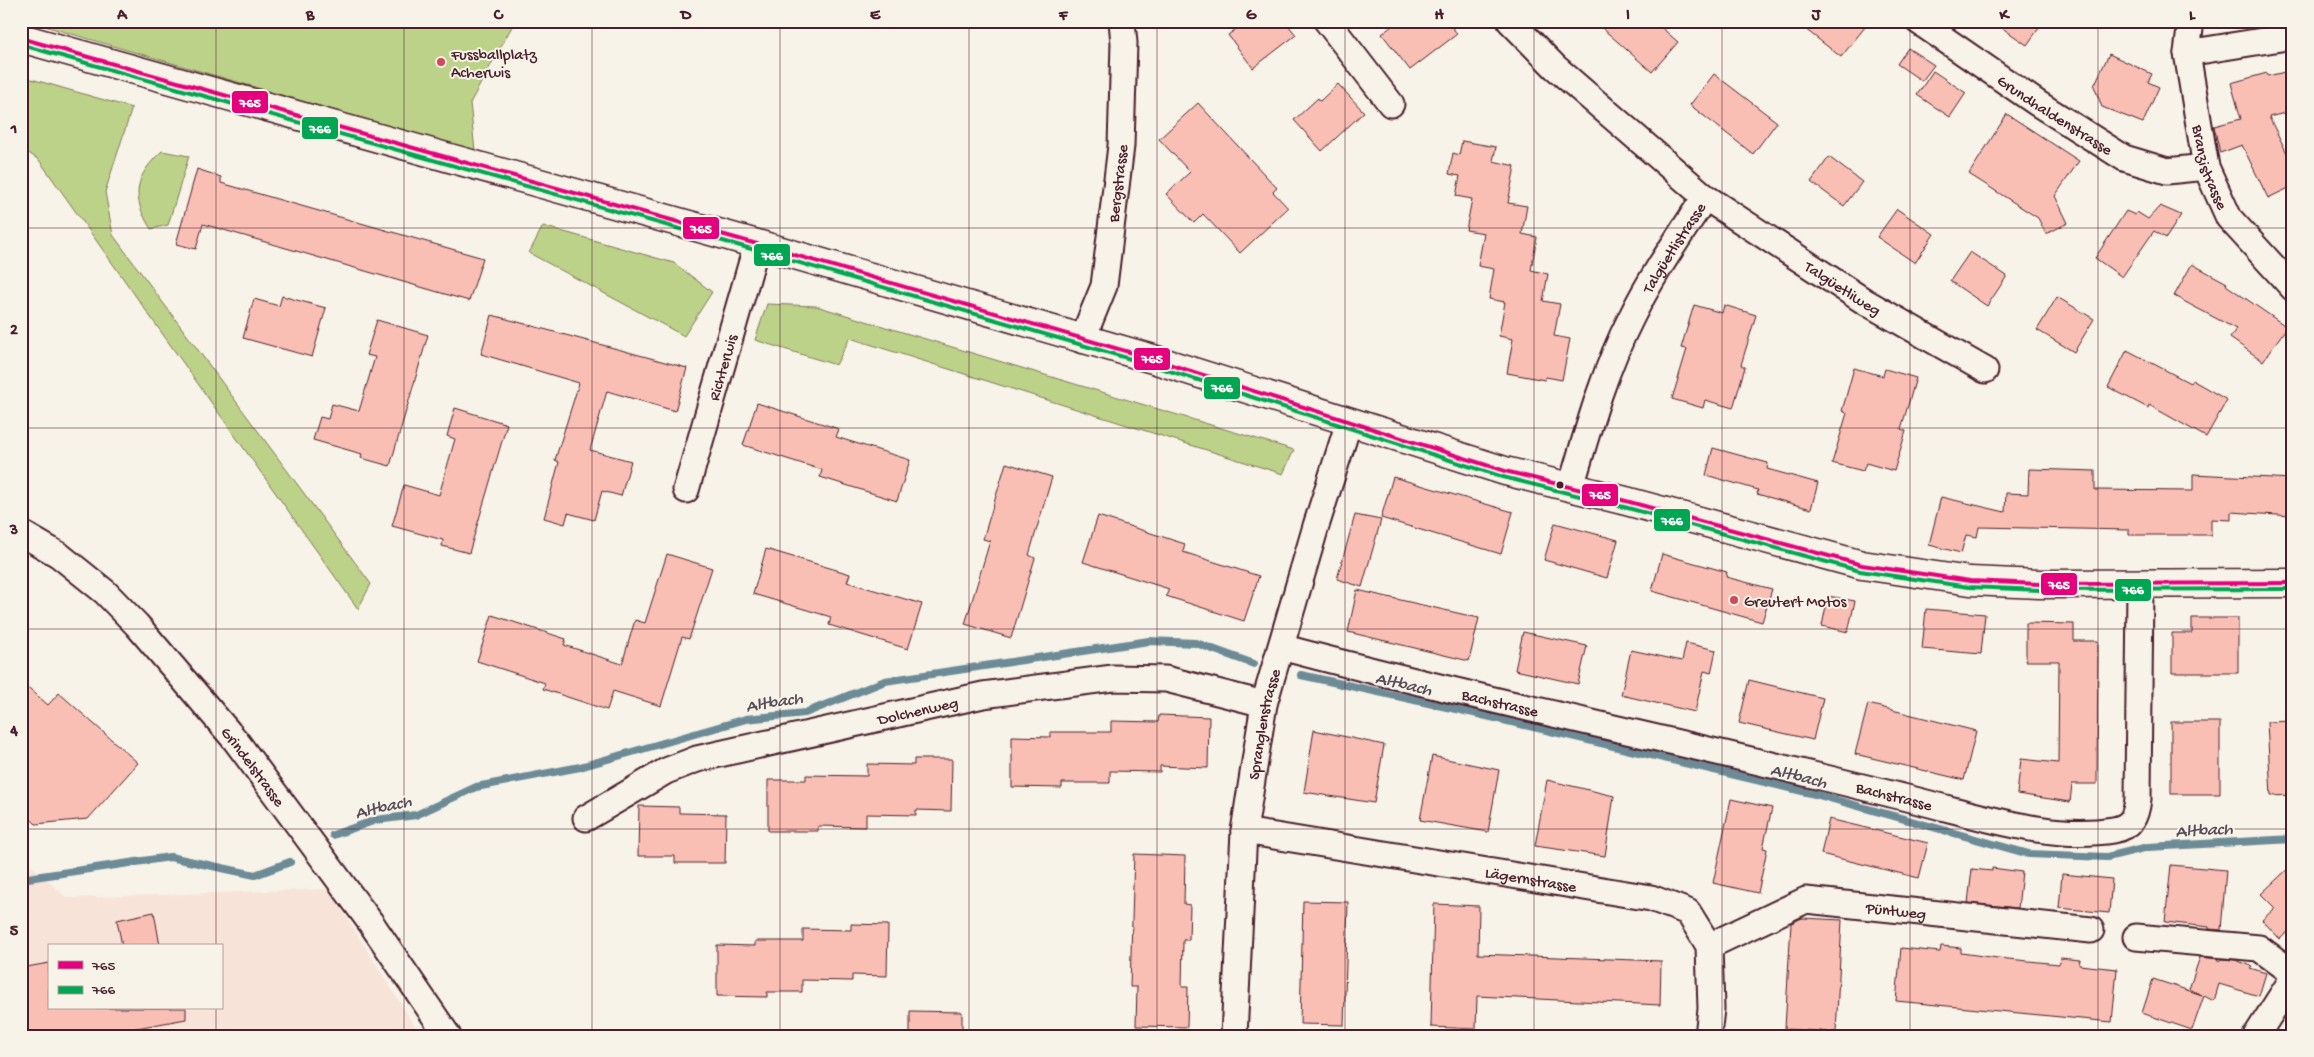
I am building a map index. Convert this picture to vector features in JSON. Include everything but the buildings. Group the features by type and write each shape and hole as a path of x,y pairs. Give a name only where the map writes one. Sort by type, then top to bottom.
{"main road":[{"path":"21,38 758,244 1082,340 1162,361 1505,471 1862,565 1970,580 2040,584 2293,583"}],"street":[{"name":"Bergstrasse","path":"1082,340 1104,286 1121,146 1124,43 1122,21"},
{"path":"1327,21 1391,104"},
{"name":"Talgüetlistrasse","path":"1510,21 1555,67 1704,197 1650,281 1630,319 1602,387 1571,487"},
{"name":"Grundhaldenstrasse","path":"1918,21 2037,103 2124,158 2167,171 2206,167"},
{"name":"Branzistrasse","path":"2191,21 2187,53 2206,167 2229,218 2293,288"},
{"path":"2187,53 2293,36"},
{"name":"Talgüetliweg","path":"1704,197 1864,301 1985,370"},
{"name":"Richterwis","path":"686,490 758,244"},
{"name":"Spranglenstrasse","path":"1234,1036 1244,831 1264,704 1316,526 1349,422"},
{"name":"Grindelstrasse","path":"21,533 59,555 106,592 137,625 236,741 371,923 448,1036"},
{"name":"Bachstrasse","path":"1281,647 1382,674 1815,775 2018,826 2067,832 2113,830 2128,826 2136,815 2138,799 2140,585"},
{"name":"Dolchenweg","path":"586,818 666,771 697,759 983,695 1113,678 1150,677 1182,682 1264,704"},
{"name":"Lägernstrasse","path":"1244,831 1651,898 1688,912 1710,946"},
{"name":"Püntweg","path":"1710,946 1806,900 2091,930"},
{"path":"2136,937 2258,948 2293,973"},
{"path":"1708,1036 1711,1009 1710,946"},
{"path":"2256,1036 2293,978"}],"shaded area":[{"path":"21,856 67,898 329,889 421,1036 21,1036"}],"green space":[{"path":"27,21 515,21 470,103 475,151"},
{"path":"21,76 132,108 105,192 113,235 371,584 358,609 39,160 21,148"},
{"path":"162,151 189,156 168,225 151,229 140,206 138,187 146,169"},
{"path":"543,226 674,263 712,292 684,336 529,253"},
{"path":"767,304 816,306 1294,450 1283,474 850,338 836,365 755,340"}],"waterway":[{"name":"Altbach","path":"333,835 376,820 416,815 476,787 580,767 746,719 805,713 885,681 1149,641 1196,643 1254,664"},
{"name":"Altbach","path":"1301,675 1474,713 1815,794 2029,854 2107,857 2148,847 2293,839"},
{"name":"Altbach","path":"21,879 170,857 255,875 290,862"}],"transit line":[{"name":"765","path":"24,39 757,244 1153,359 1505,471 1626,501 1862,565 1970,581 2040,584 2293,583"},
{"name":"766","path":"22,45 755,250 1151,365 1503,477 1624,507 1860,571 1969,587 2040,590 2293,589"}],"place":[{"name":"Fussballplatz Acherwis","path":"441,62"},
{"name":"Greutert Motos","path":"1734,600"}]}
